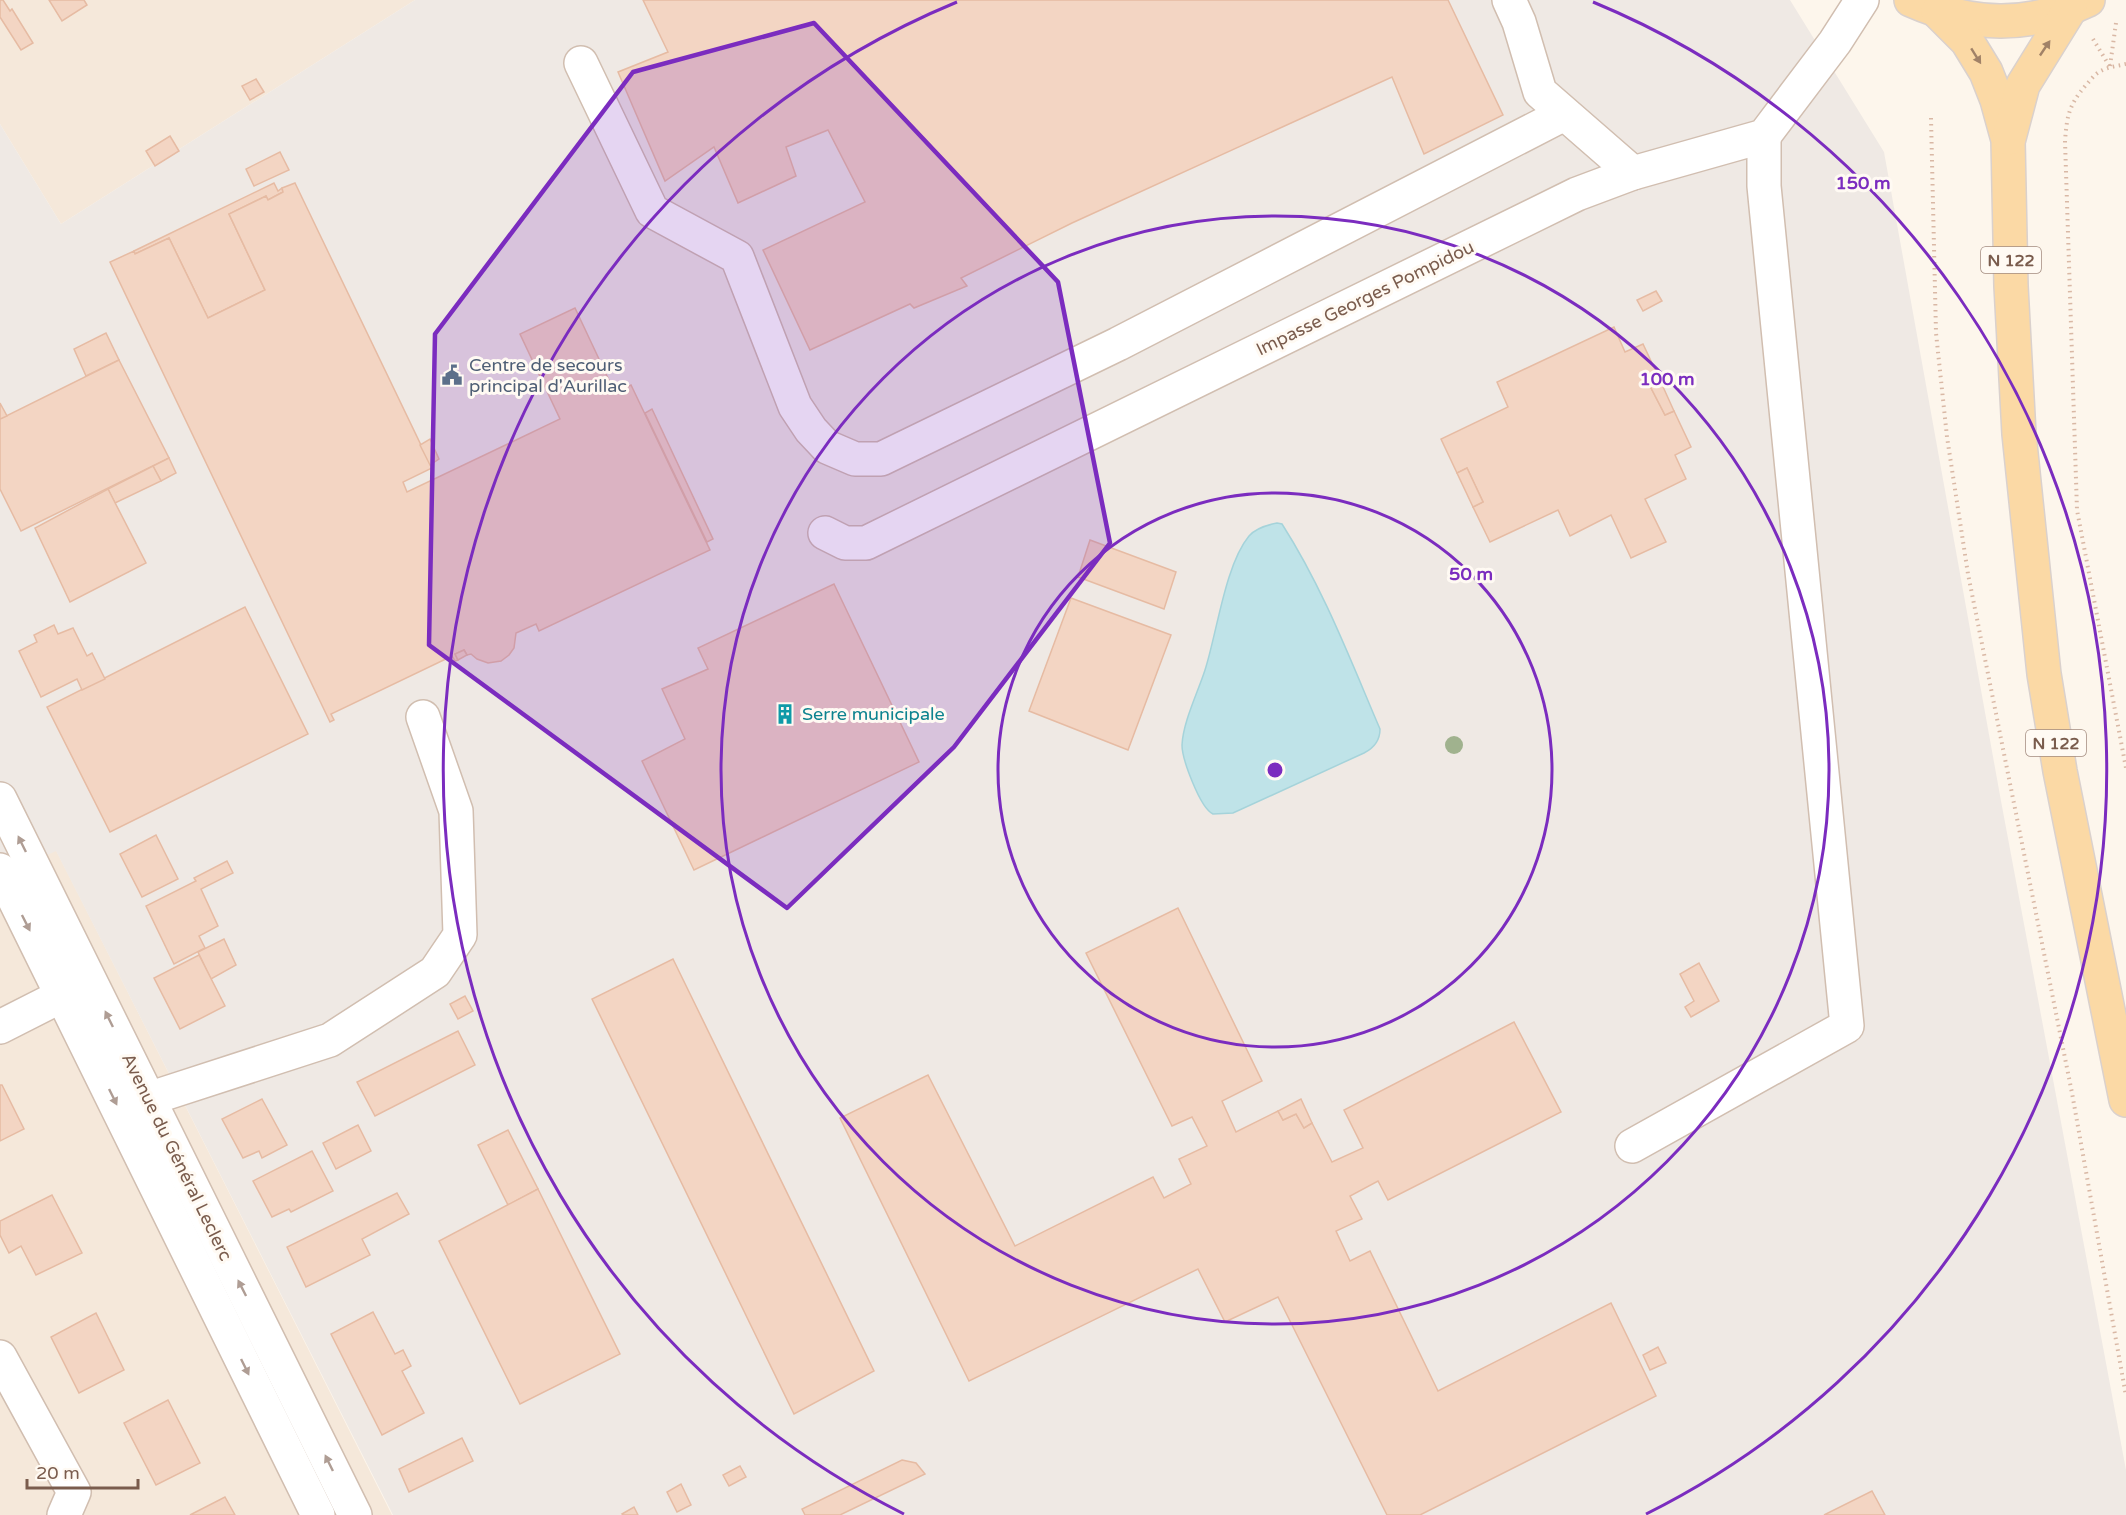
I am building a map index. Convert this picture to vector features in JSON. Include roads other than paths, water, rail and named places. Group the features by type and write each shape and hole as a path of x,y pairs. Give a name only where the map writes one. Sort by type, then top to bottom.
{"main road":[{"path":"1925,6 1971,20 2004,22 2038,18 2079,4"},
{"name":"N 122","path":"2008,140 2023,86 2039,56 2079,4"},
{"name":"N 122","path":"1925,6 1967,41 1986,72 1997,100 2008,140 2019,434 2041,652 2060,771 2126,1100"}],"street":[{"path":"1509,0 1519,22 1540,92 1633,173"},
{"path":"1632,1146 1847,1026 1764,186 1764,136 1835,42 1862,0"},
{"path":"581,63 652,212 737,257 795,406 811,430 827,447 855,459 881,459 1086,360 1564,114"},
{"name":"Impasse Georges Pompidou","path":"825,533 845,543 866,543 1577,194 1633,173 1764,136"},
{"path":"148,1098 330,1040 435,972 460,935 456,811 423,717"},
{"name":"Avenue du Général Leclerc","path":"0,799 355,1515"},
{"name":"Avenue du Général Leclerc","path":"0,870 318,1515"},
{"path":"0,1027 63,995"},
{"path":"0,1357 74,1492 64,1515"}],"water":[{"path":"1282,524 1297,548 1323,599 1347,650 1380,733 1376,743 1364,753 1233,813 1213,814 1197,793 1188,771 1182,745 1183,736 1205,670 1234,564 1252,533 1262,527"}],"place":[{"name":"Centre de secours principal d'Aurillac","path":"452,375"},
{"name":"Serre municipale","path":"785,714"}]}
